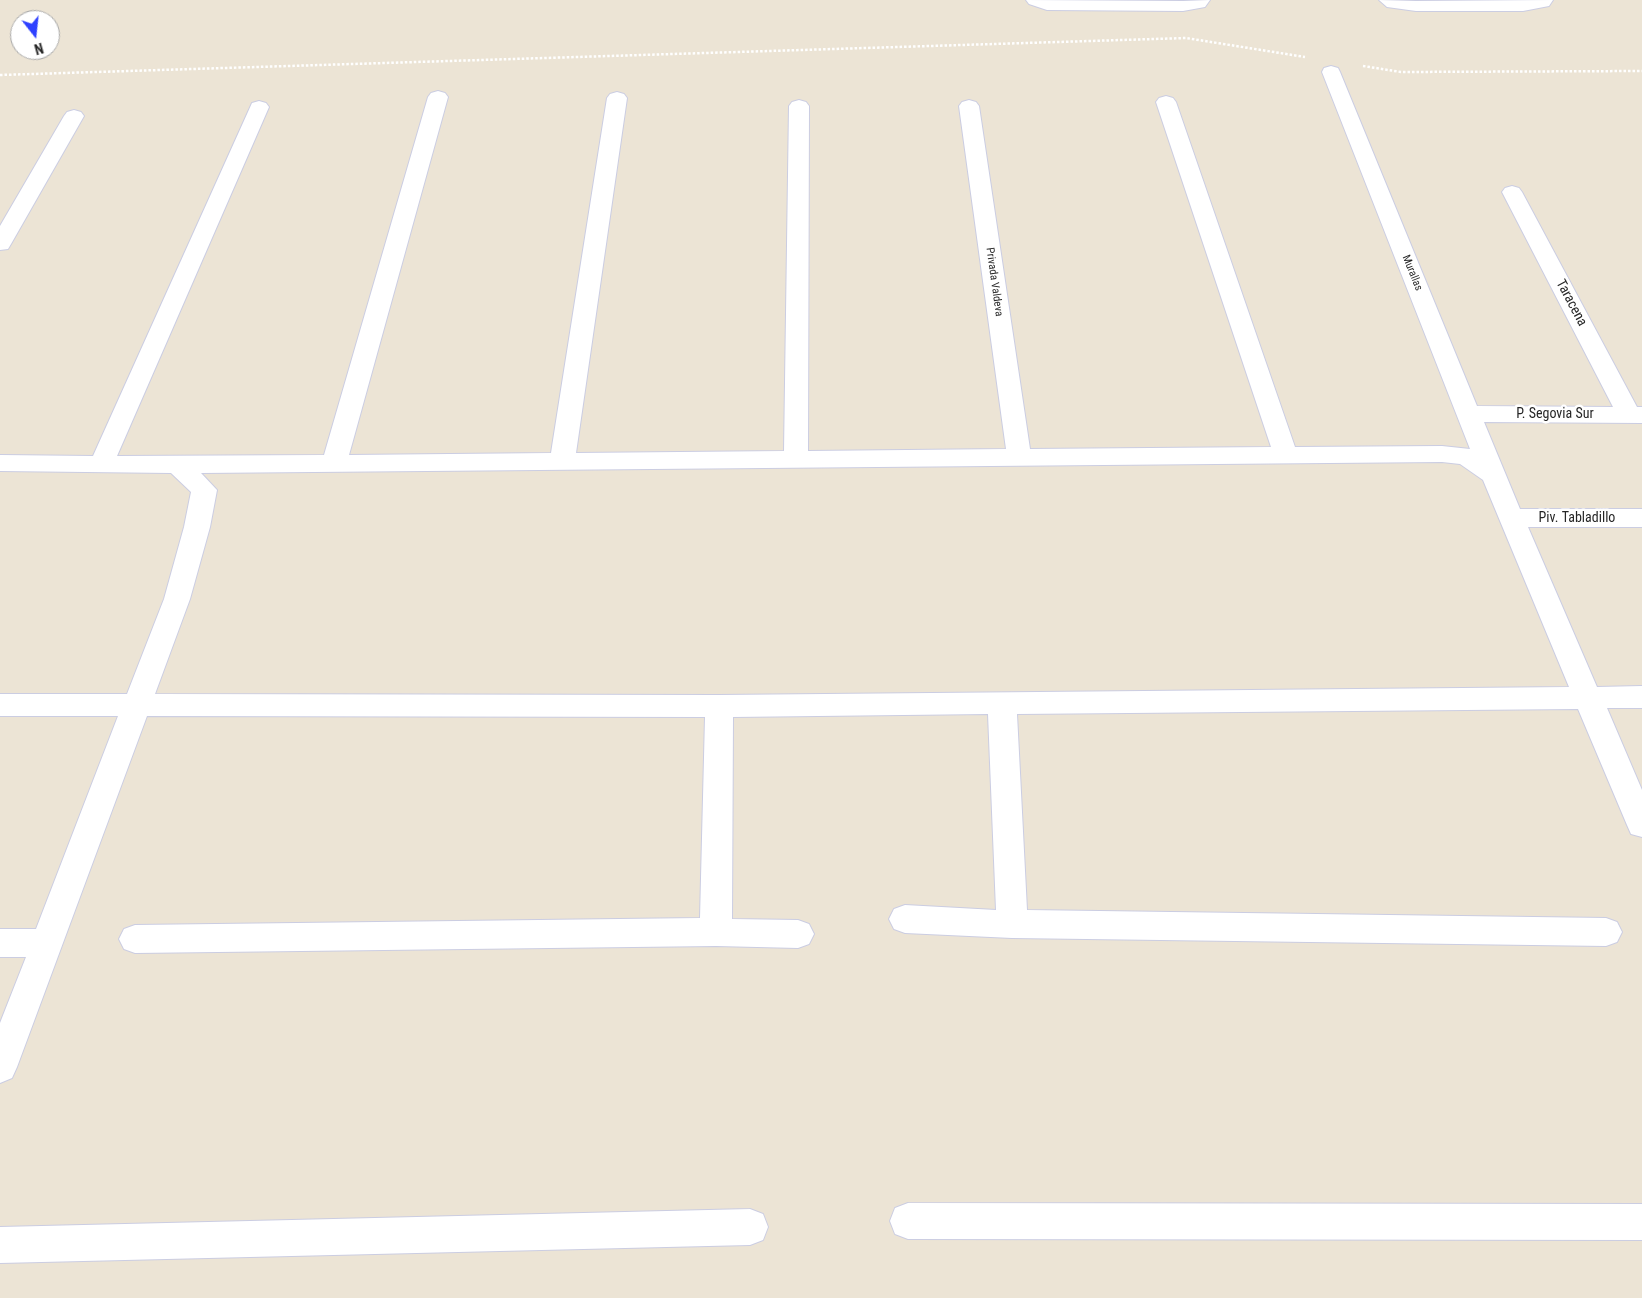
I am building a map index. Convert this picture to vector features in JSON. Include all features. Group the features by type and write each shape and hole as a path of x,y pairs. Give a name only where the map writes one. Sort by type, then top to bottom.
{"street":[{"path":"1035,0 1047,5 1173,6 1191,4 1201,0"},
{"path":"1388,0 1400,4 1435,6 1522,6 1543,2 1544,0"},
{"name":"Murallas","path":"1331,72 1493,475 1642,824"},
{"path":"334,464 438,97"},
{"path":"562,462 617,98"},
{"path":"1166,102 1286,456"},
{"path":"796,460 799,106"},
{"name":"Privada Valdeva","path":"970,106 1019,458"},
{"path":"102,463 259,107"},
{"path":"0,244 74,116"},
{"name":"Taracena","path":"1512,192 1636,415"},
{"name":"P. Segovia Sur","path":"1469,414 1636,415"},
{"path":"0,463 102,463 177,466 1442,454 1466,456 1493,475"},
{"path":"0,1067 178,599 198,527 204,490 177,466"},
{"name":"Piv. Tabladillo","path":"1512,518 1642,518"},
{"path":"0,705 719,706 1642,697"},
{"path":"1002,703 1012,924"},
{"path":"716,932 719,706"},
{"path":"906,919 1012,924 1606,932"},
{"path":"135,939 716,932 798,934"},
{"path":"0,943 47,943"},
{"path":"908,1222 1642,1222"},
{"path":"0,1245 750,1227"}],"path":[{"path":"0,75 1186,38 1313,58"},
{"path":"1362,66 1400,72 1642,71"}]}
